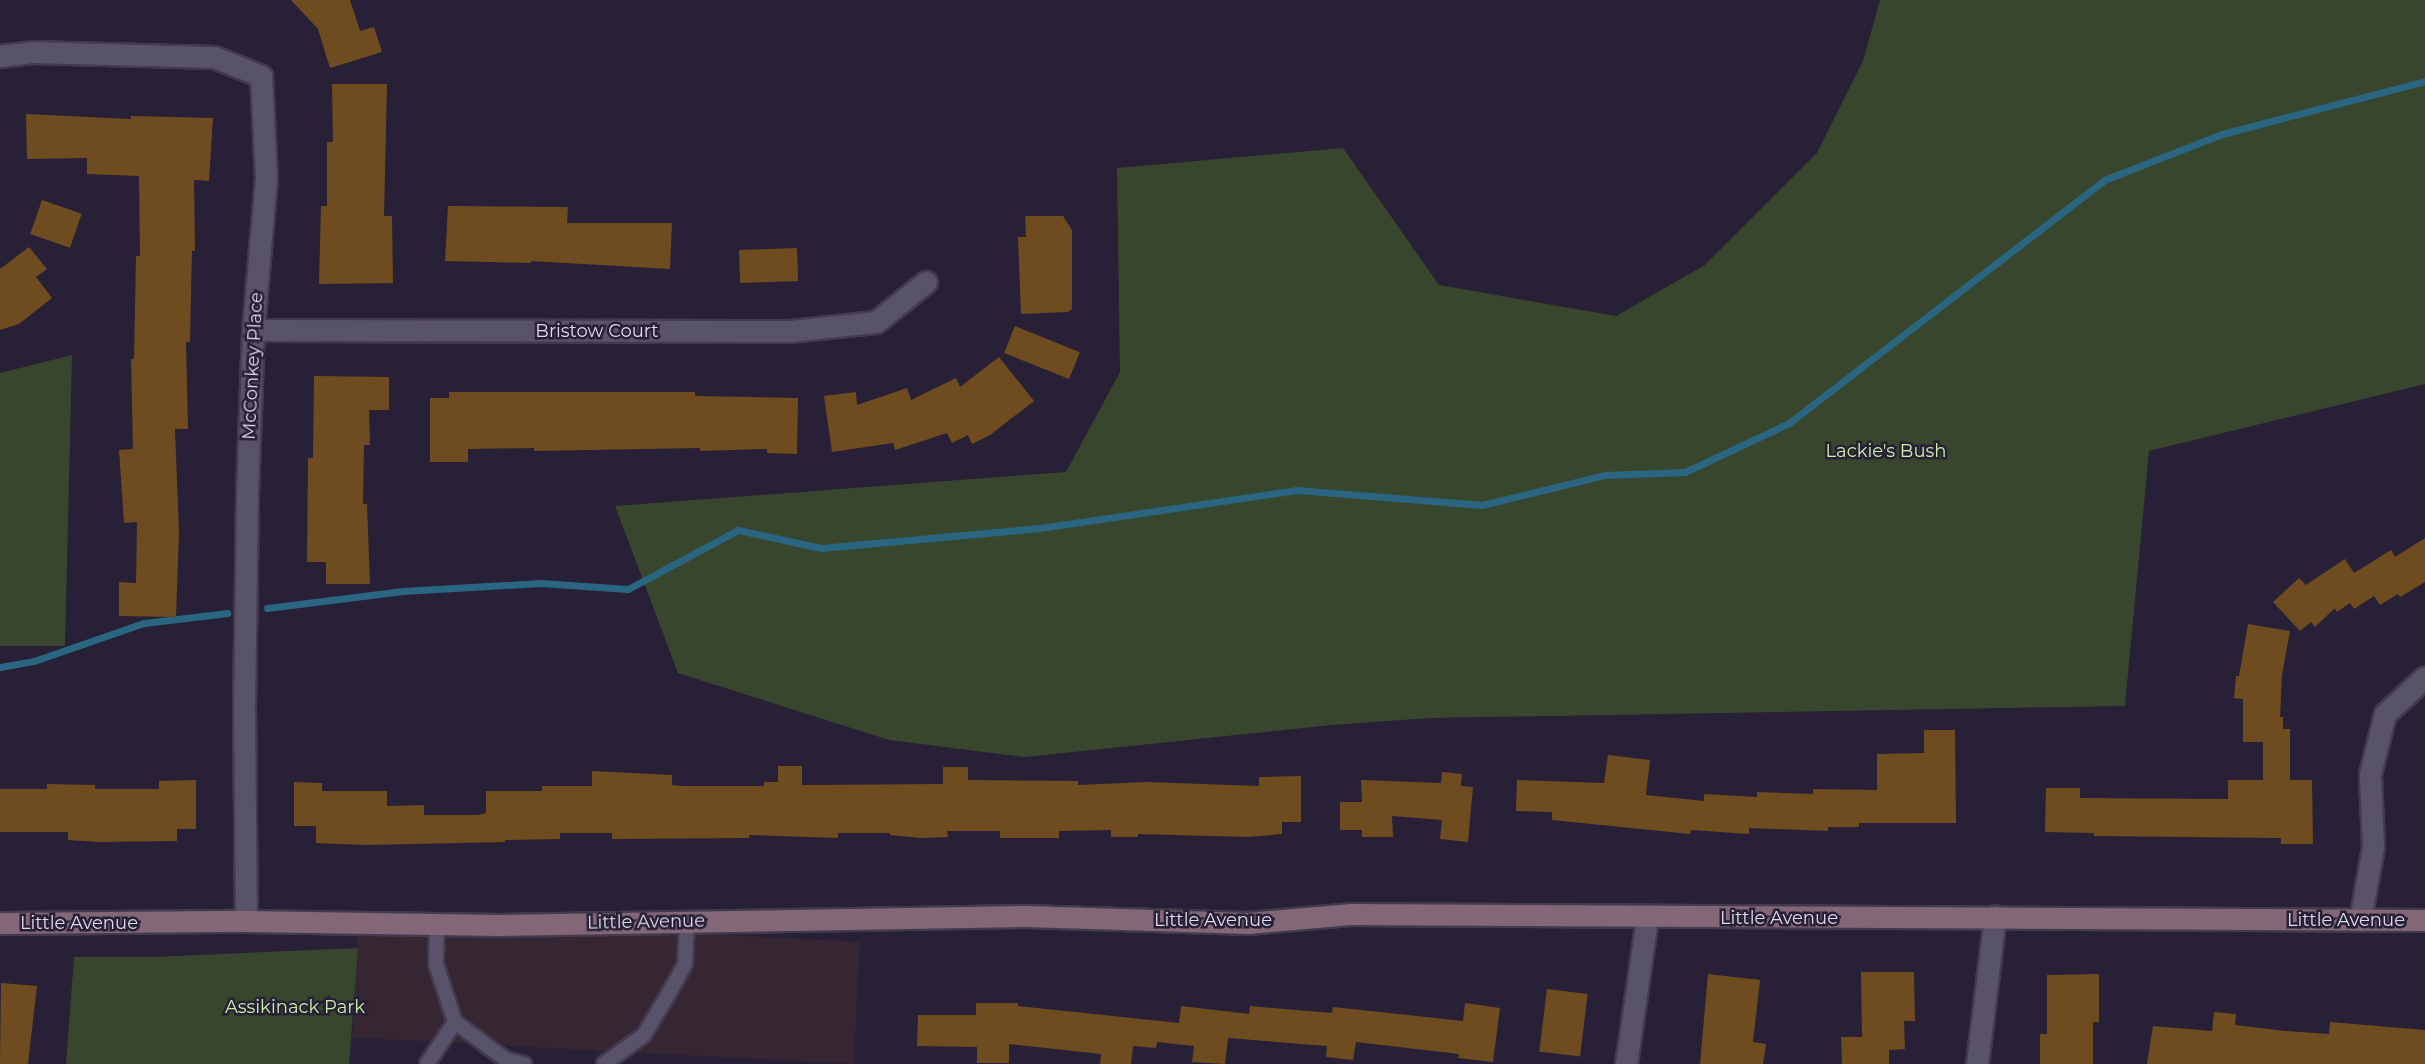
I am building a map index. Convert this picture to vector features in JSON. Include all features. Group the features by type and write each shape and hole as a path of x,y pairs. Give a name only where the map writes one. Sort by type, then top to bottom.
{"street":[{"name":"McConkey Place","path":"0,56 32,52 214,57 261,76 267,178 253,330 244,702 246,921"},
{"name":"Bristow Court","path":"253,330 790,331 877,323 926,282"},
{"path":"2360,920 2372,847 2370,774 2385,714 2425,677"},
{"name":"Little Avenue","path":"0,923 687,922 1025,916 1248,923 1350,914 1647,918 1995,916 2425,920"},
{"path":"1977,1064 1995,916"},
{"path":"1626,1064 1647,918"}],"lane":[{"path":"604,1064 644,1035 669,993 685,964 687,922"},
{"path":"437,923 436,964 455,1021 504,1062 524,1064"},
{"path":"427,1064 455,1021"}],"shaded area":[{"path":"359,916 860,942 854,1064 352,1038"}],"green space":[{"name":"Lackie's Bush","path":"1880,0 2425,0 2425,384 2149,451 2125,706 1430,718 1331,725 1025,757 889,740 678,673 615,506 1066,472 1120,372 1117,168 1343,148 1439,285 1616,316 1705,265 1817,153 1863,61"},
{"path":"72,355 65,646 0,646 0,373"},
{"name":"Assikinack Park","path":"358,948 349,1064 66,1064 74,957 152,957"}],"building":[{"path":"291,0 350,0 360,31 374,27 382,52 330,68 318,29"},
{"path":"332,84 387,84 384,216 392,216 393,283 319,284 321,206 327,206 327,142 333,142"},
{"path":"26,114 131,119 131,116 213,118 209,181 194,180 195,251 192,251 190,342 186,342 188,429 175,429 179,532 176,617 119,616 119,582 136,583 137,522 124,523 119,450 133,449 131,359 134,359 136,256 140,256 139,176 87,174 87,158 27,159"},
{"path":"42,200 82,214 70,248 30,234"},
{"path":"448,206 568,207 567,223 672,223 670,269 531,261 445,261"},
{"path":"1025,216 1063,216 1072,230 1072,309 1068,312 1021,314 1018,237 1026,237"},
{"path":"29,247 47,269 36,277 52,298 19,324 0,330 0,269"},
{"path":"797,248 798,281 740,283 739,250"},
{"path":"1015,326 1080,352 1069,379 1004,353"},
{"path":"999,357 1034,401 990,435 972,444 968,435 952,443 947,433 895,450 893,443 832,452 824,396 856,392 857,405 907,388 911,400 956,378 960,387"},
{"path":"314,376 389,377 389,410 369,410 370,445 364,445 363,504 367,504 370,584 326,584 326,562 307,562 308,458 313,458"},
{"path":"449,392 695,392 695,396 798,398 797,454 767,453 767,449 468,449 468,462 430,462 430,398 449,398"},
{"path":"2425,538 2425,582 2400,597 2398,594 2380,605 2374,596 2354,609 2350,603 2337,612 2335,608 2315,627 2311,622 2300,631 2273,602 2299,578 2306,585 2345,559 2354,573 2391,550 2395,557"},
{"path":"2248,624 2290,631 2282,675 2280,717 2283,717 2283,729 2290,729 2290,780 2312,780 2313,844 2281,844 2281,838 2094,836 2094,833 2045,832 2046,788 2080,788 2080,798 2228,799 2228,780 2263,780 2263,742 2243,742 2243,699 2234,698 2236,676 2239,676"},
{"path":"1924,730 1955,730 1956,823 1859,823 1859,827 1828,827 1828,831 1749,828 1749,834 1691,830 1690,834 1552,820 1552,812 1516,811 1517,780 1604,783 1608,755 1650,760 1646,795 1704,801 1704,794 1757,797 1757,792 1813,794 1813,789 1877,790 1877,754 1924,753"},
{"path":"778,766 802,766 802,785 943,784 943,767 968,767 968,780 1078,781 1078,785 1146,782 1259,786 1259,777 1301,776 1301,822 1282,822 1282,834 1248,837 1138,834 1138,837 1111,837 1111,830 1059,831 1059,838 1000,838 1000,831 947,831 948,837 921,838 890,833 838,833 838,838 749,835 749,838 612,839 612,833 560,833 560,839 366,845 316,843 316,826 294,826 294,782 322,783 322,791 387,791 387,806 424,805 424,815 478,815 486,813 486,791 542,791 542,786 592,786 592,771 672,775 672,785 683,786 764,786 764,782 778,782"},
{"path":"1442,772 1462,774 1461,786 1473,787 1468,842 1440,839 1442,820 1392,816 1393,837 1362,837 1362,830 1340,830 1340,802 1362,802 1361,780 1441,783"},
{"path":"196,780 196,829 177,829 177,841 99,842 68,840 68,832 0,832 0,789 47,789 47,784 95,785 95,789 159,789 159,781"},
{"path":"1861,972 1914,972 1915,1021 1904,1021 1905,1049 1889,1050 1889,1064 1842,1064 1841,1037 1862,1037"},
{"path":"1708,974 1760,980 1753,1042 1766,1044 1763,1064 1700,1064"},
{"path":"2099,974 2099,1022 2093,1022 2093,1064 2040,1064 2040,1034 2047,1034 2047,975"},
{"path":"1,983 37,986 28,1064 0,1064"},
{"path":"1547,989 1588,994 1580,1057 1539,1052"},
{"path":"976,1003 1018,1003 1018,1006 1179,1023 1181,1006 1249,1014 1250,1006 1332,1013 1333,1007 1463,1021 1465,1003 1500,1008 1493,1062 1458,1058 1459,1054 1356,1042 1353,1060 1326,1057 1327,1046 1228,1038 1225,1064 1192,1062 1194,1046 1157,1042 1156,1048 1133,1046 1131,1064 1100,1064 1101,1054 1009,1044 1009,1063 977,1063 977,1047 917,1046 918,1015 976,1015"},
{"path":"2214,1012 2236,1014 2235,1025 2286,1031 2329,1034 2330,1022 2425,1030 2425,1064 2147,1064 2153,1026 2212,1031"}],"waterway":[{"path":"267,608 403,591 541,583 628,589 738,530 821,548 1040,528 1297,490 1482,505 1605,475 1685,472 1789,423 2104,180 2222,134 2425,81"},
{"path":"0,667 34,661 144,623 227,613"}]}
